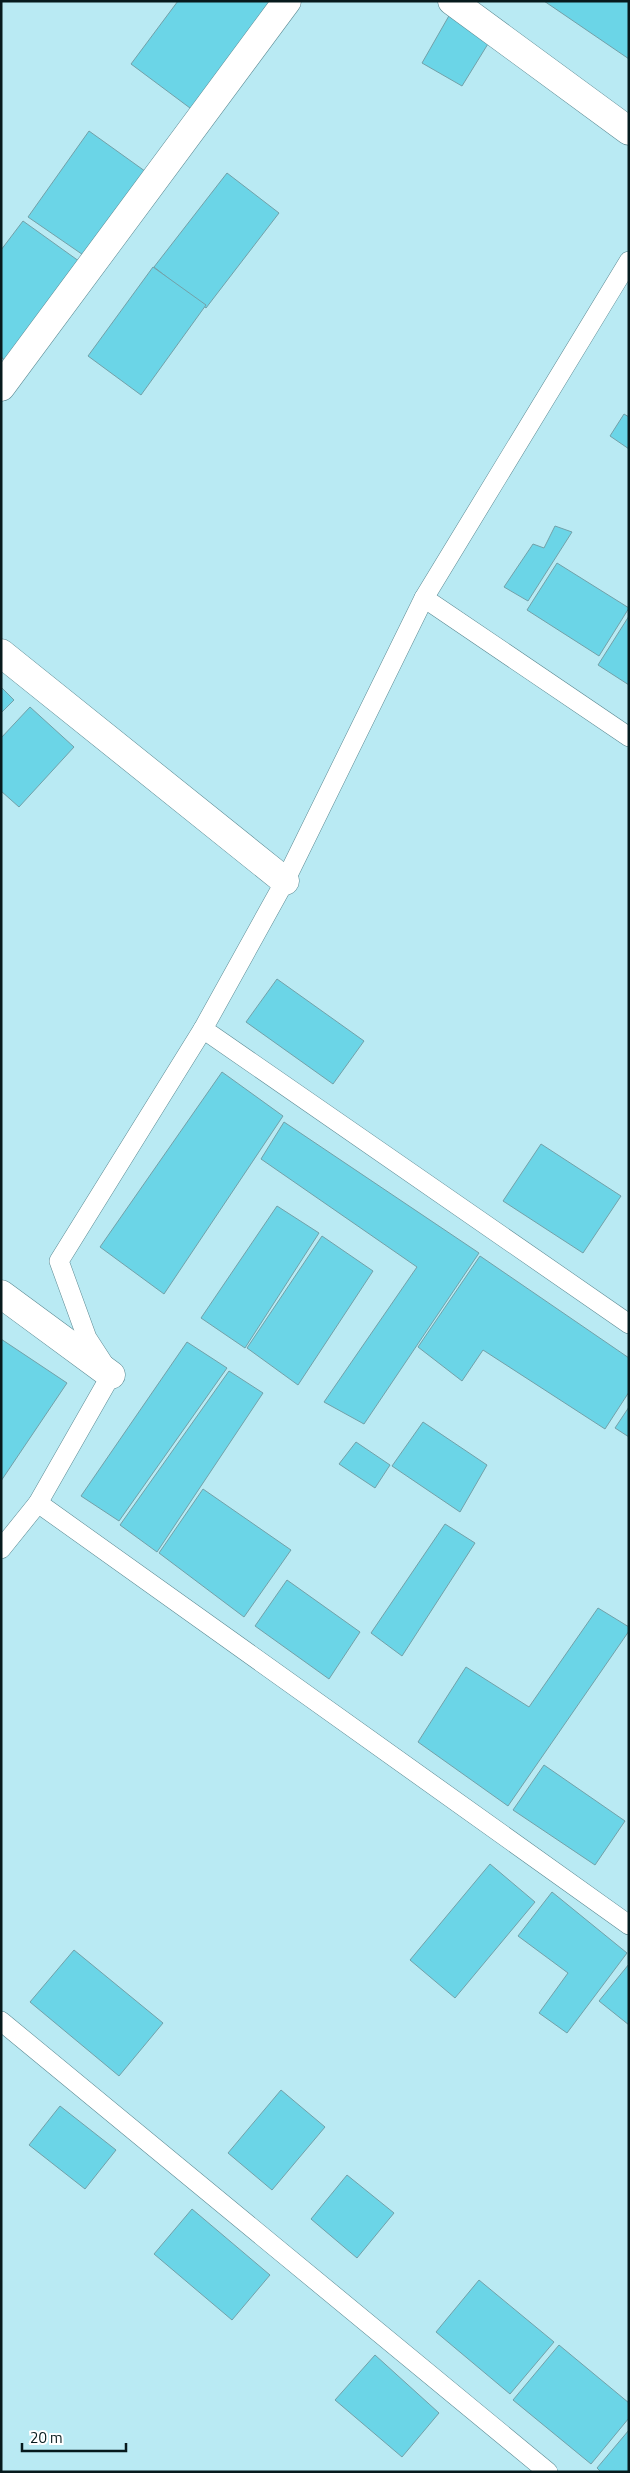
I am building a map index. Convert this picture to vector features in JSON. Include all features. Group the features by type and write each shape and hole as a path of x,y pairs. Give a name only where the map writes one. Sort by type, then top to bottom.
{"street":[{"path":"1,387 287,1"},
{"path":"452,1 629,131"},
{"path":"1,653 285,881"},
{"path":"1,1294 111,1374"}],"lane":[{"path":"1,1549 38,1503 111,1374 87,1338 59,1261 203,1030 285,881 424,598 629,261"},
{"path":"424,598 629,737"},
{"path":"203,1030 629,1324"},
{"path":"38,1503 629,1926"},
{"path":"1,2021 548,2472"}],"building":[{"path":"178,1 277,1 194,111 131,64"},
{"path":"544,1 629,1 629,59"},
{"path":"450,14 491,39 462,86 422,63"},
{"path":"89,131 149,174 89,259 28,217"},
{"path":"227,173 279,213 206,308 154,267"},
{"path":"23,221 83,264 10,364 1,357 1,250"},
{"path":"153,267 206,305 141,395 88,356"},
{"path":"624,414 629,417 629,449 610,436"},
{"path":"555,526 572,532 528,601 504,587 533,544 544,548"},
{"path":"557,563 629,608 599,656 527,610"},
{"path":"629,616 629,685 598,665"},
{"path":"1,687 14,700 1,713"},
{"path":"30,707 74,747 19,807 1,791 1,738"},
{"path":"277,979 364,1041 333,1084 246,1022"},
{"path":"222,1072 283,1116 164,1294 100,1247"},
{"path":"284,1122 479,1253 364,1424 324,1402 417,1267 261,1159"},
{"path":"541,1144 621,1196 583,1253 503,1201"},
{"path":"277,1206 319,1233 245,1348 201,1318"},
{"path":"322,1236 373,1271 298,1385 247,1348"},
{"path":"480,1256 629,1358 629,1392 605,1429 483,1350 462,1381 418,1347"},
{"path":"1,1339 67,1383 1,1481"},
{"path":"187,1342 227,1368 119,1521 81,1496"},
{"path":"229,1371 263,1393 157,1552 120,1525"},
{"path":"629,1407 629,1437 615,1428"},
{"path":"423,1422 487,1465 460,1512 392,1466"},
{"path":"356,1442 390,1465 375,1488 339,1464"},
{"path":"203,1489 291,1550 244,1617 159,1553"},
{"path":"445,1524 475,1543 402,1656 371,1633"},
{"path":"287,1580 360,1632 329,1679 255,1626"},
{"path":"598,1608 629,1627 629,1631 508,1806 418,1742 466,1667 529,1707"},
{"path":"544,1765 625,1821 595,1865 513,1810"},
{"path":"490,1864 535,1902 455,1998 410,1960"},
{"path":"552,1892 627,1953 567,2033 539,2013 568,1973 518,1936"},
{"path":"74,1950 163,2023 119,2076 30,2002"},
{"path":"629,1964 629,2025 599,2001"},
{"path":"281,2090 325,2127 272,2190 228,2153"},
{"path":"60,2106 116,2150 85,2189 29,2145"},
{"path":"347,2175 394,2213 357,2258 311,2219"},
{"path":"192,2209 270,2275 232,2320 154,2254"},
{"path":"479,2280 554,2342 510,2394 436,2332"},
{"path":"559,2345 629,2403 629,2418 591,2464 513,2400"},
{"path":"375,2355 439,2413 402,2457 335,2400"},
{"path":"629,2430 629,2472 601,2472 597,2468"}]}
